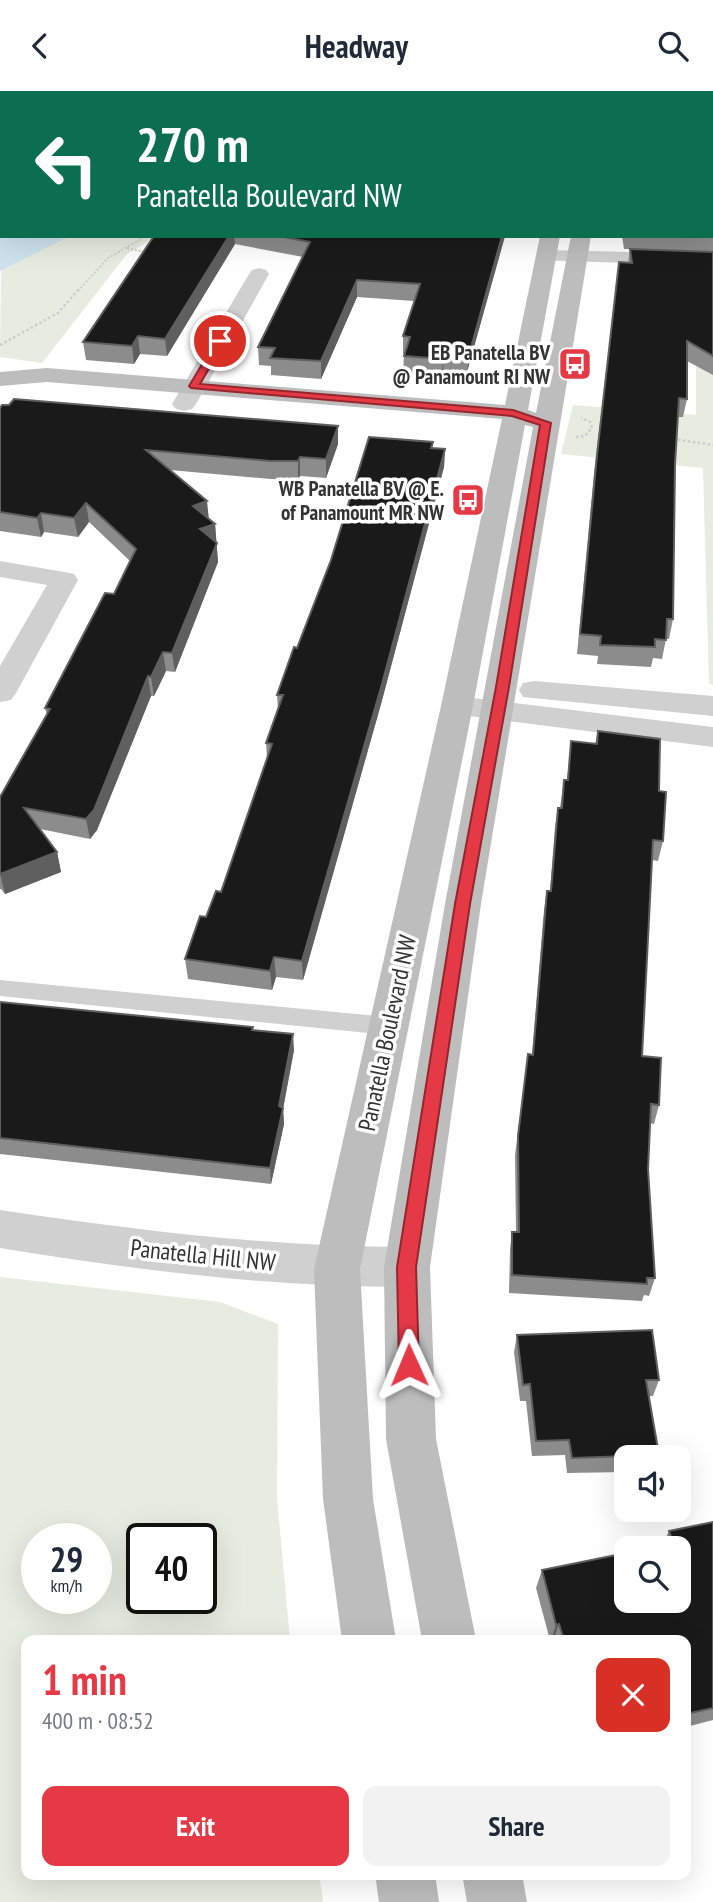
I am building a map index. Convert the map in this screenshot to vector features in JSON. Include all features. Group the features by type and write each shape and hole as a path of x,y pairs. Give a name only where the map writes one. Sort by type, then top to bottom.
{"street":[{"path":"549,245 713,247"},
{"name":"Panatella Boulevard NW","path":"368,1635 348,1499 337,1269 459,695 511,422 549,245"},
{"path":"580,246 713,260"},
{"name":"Panatella Boulevard NW","path":"448,1635 411,1439 407,1267 463,904 545,423 580,246"},
{"path":"189,395 259,274"},
{"path":"6,380 32,390 189,395 545,423"},
{"path":"0,569 64,580 0,692"},
{"path":"459,695 500,699 713,705"},
{"path":"500,699 713,737"},
{"name":"Panatella Hill NW","path":"0,1229 106,1246 337,1269 407,1267"},
{"path":"406,1880 409,1902"},
{"path":"493,1880 497,1902"}],"lane":[{"path":"0,988 388,1026"}],"path":[{"path":"0,345 58,313 108,258 143,238"},
{"path":"126,248 149,253"},
{"path":"669,439 713,445"}],"shaded area":[{"path":"1,238 154,238 127,254 42,363 0,357"},
{"path":"713,271 713,685 709,684 703,468 561,454 573,405 696,415 696,349"},
{"path":"0,1277 220,1302 278,1324 277,1498 290,1635 21,1635 21,1880 320,1880 323,1902 0,1902"}],"water":[{"path":"0,238 66,238 0,271"}],"building":[{"path":"153,238 228,238 165,339 138,336 132,346 83,342"},
{"path":"289,238 501,238 469,355 451,353 450,356 444,355 443,359 404,356 410,337 403,336 420,284 357,280 321,361 270,358 275,348 258,347 310,242"},
{"path":"630,249 713,252 713,356 687,341 687,399 679,398 675,464 673,619 667,619 666,640 655,639 655,647 600,645 601,636 580,634 619,262 632,263"},
{"path":"14,399 338,426 326,459 300,457 298,461 270,461 146,450 207,501 193,506 215,524 200,529 217,543 172,653 163,652 151,677 148,676 94,810 86,819 24,808 57,852 0,874 0,797 50,709 45,708 105,593 114,594 136,549 86,503 74,518 41,513 37,518 0,512 0,408 2,405 9,405"},
{"path":"369,437 433,442 431,448 445,449 382,684 302,961 274,957 270,971 185,959 200,916 206,917 216,891 221,892 272,744 266,743 283,695 277,695 331,560"},
{"path":"598,731 660,739 659,791 666,792 663,841 653,840 642,1056 661,1058 659,1105 651,1104 648,1169 655,1278 647,1278 647,1284 512,1275 512,1232 519,1232 518,1136 528,1054 533,1055 547,891 551,891 558,808 562,808 564,780 568,780 571,741 597,744"},
{"path":"0,1002 253,1027 252,1030 293,1034 279,1106 283,1108 270,1168 0,1138"},
{"path":"652,1330 659,1380 646,1380 657,1445 614,1445 614,1457 572,1458 569,1440 536,1441 530,1384 523,1385 517,1335"},
{"path":"713,1522 713,1708 691,1713 691,1635 562,1635 559,1624 556,1625 542,1570 614,1555 614,1613 691,1613 691,1536 671,1536 669,1531"}],"place":[{"name":"EB Panatella BV @ Panamount RI NW","path":"575,364"},
{"name":"WB Panatella BV @ E. of Panamount MR NW","path":"468,500"}],"route":[{"path":"220,341 194,386 513,413 545,423 463,904 407,1267 409,1365"}]}
